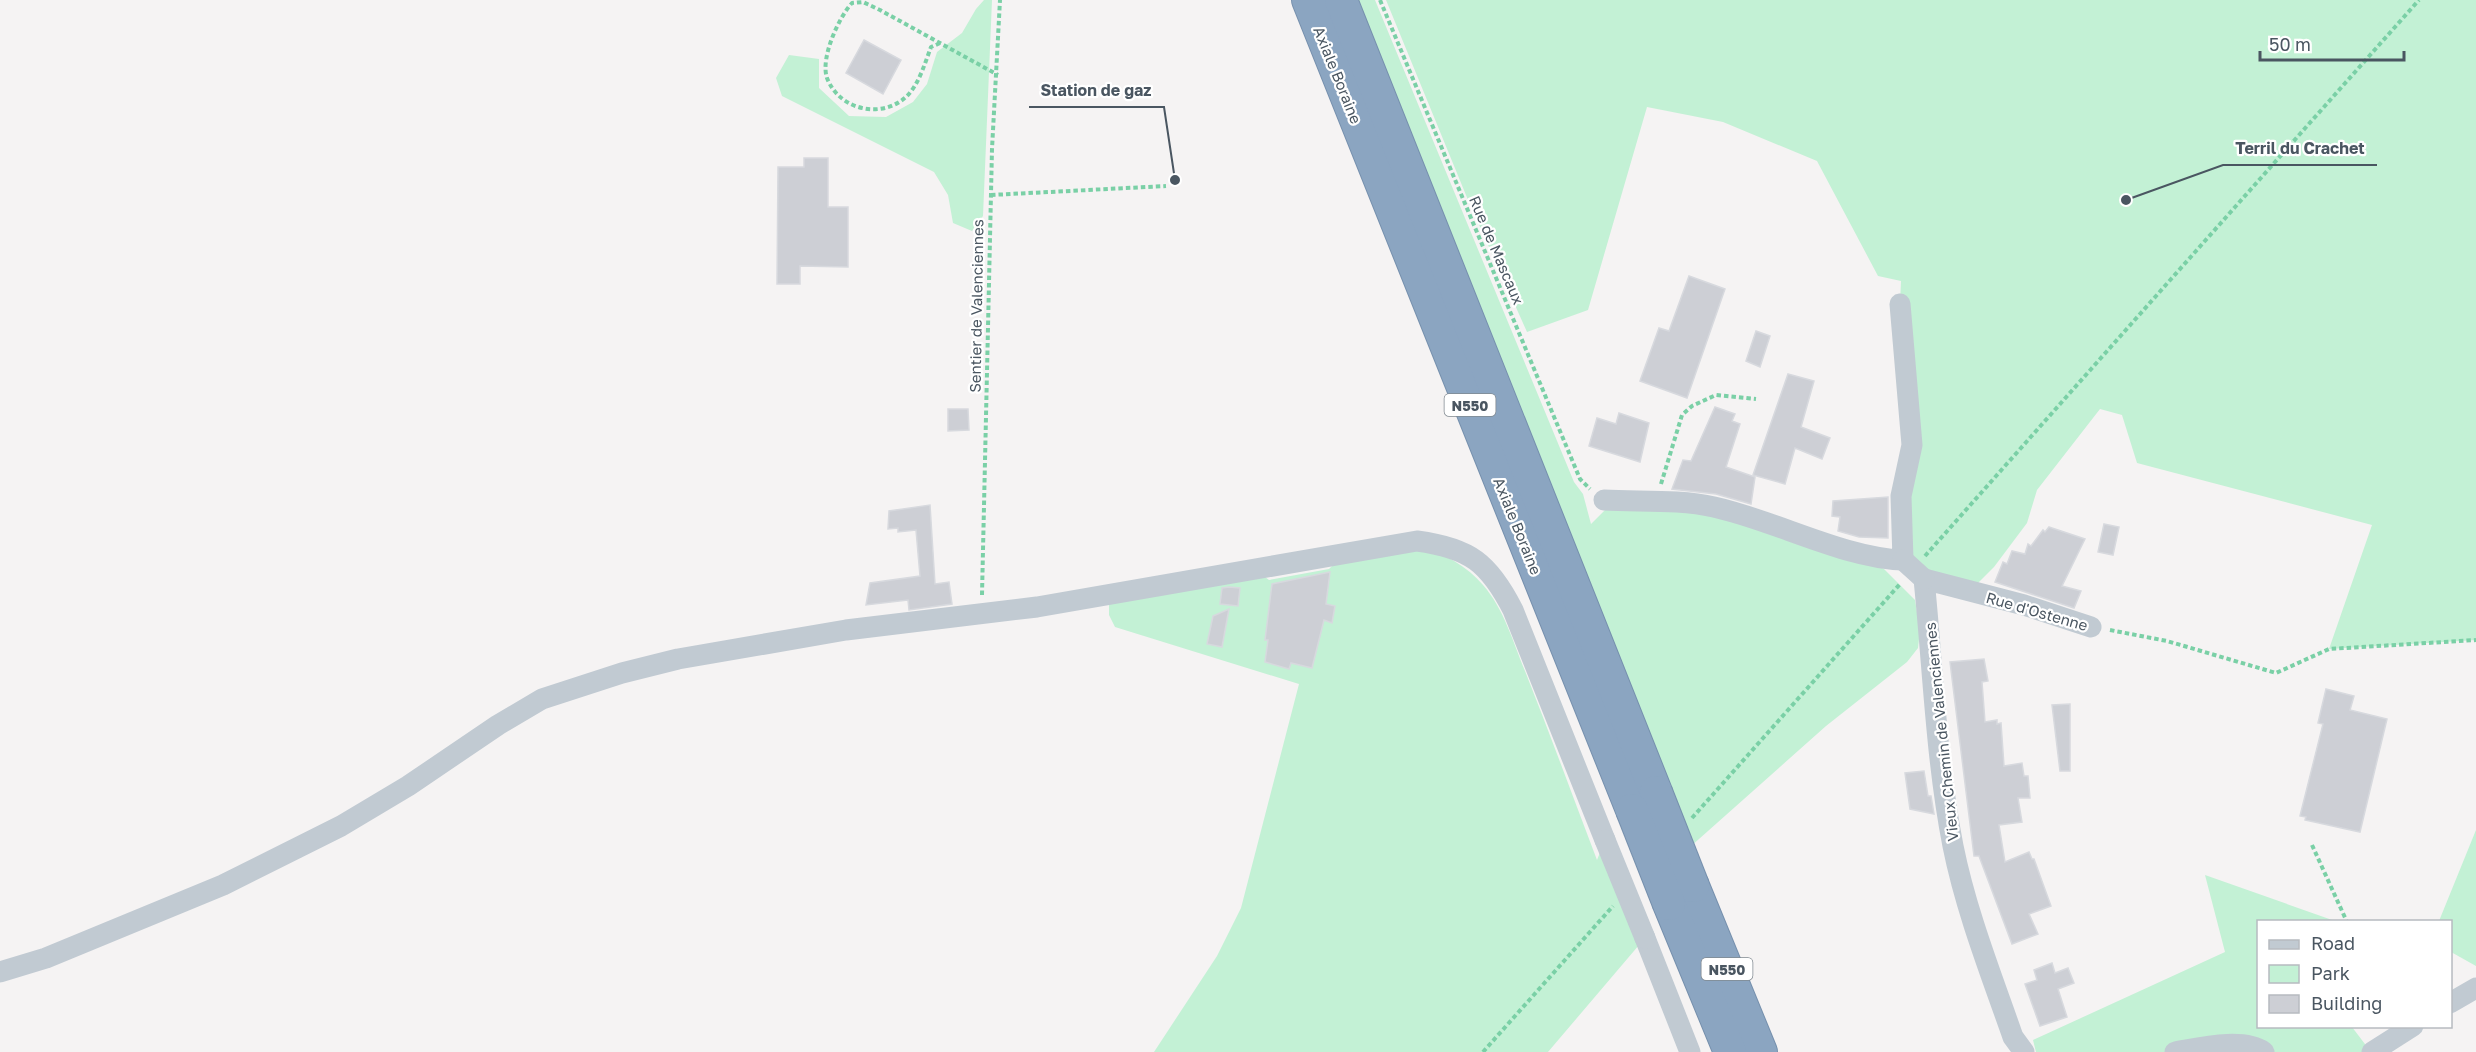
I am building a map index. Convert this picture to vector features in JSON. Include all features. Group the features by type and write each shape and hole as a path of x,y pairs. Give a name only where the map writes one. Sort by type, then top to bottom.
{"highway":[{"name":"Axiale Boraine","path":"1308,0 1644,801"},
{"name":"Axiale Boraine","path":"1341,0 1681,895 1730,1052"},
{"name":"Axiale Boraine","path":"1681,895 1761,1052"}],"street":[{"name":"Vieux Chemin de Valenciennes","path":"1900,304 1912,445 1901,496 1915,567 1945,797 1954,848 1970,912 2013,1037 2024,1052"},
{"name":"Rue d'Ostenne","path":"1604,500 1712,506 1859,553 1915,567 2091,627"},
{"path":"0,972 46,958 223,885 341,826 408,786 498,725 542,699 622,673 678,659 846,630 1049,605 1388,544 1417,541 1441,544 1467,554 1487,568 1503,590 1690,1052"},
{"path":"2452,1002 2476,988"},
{"path":"2372,1052 2410,1028"},
{"path":"2175,1052 2231,1044 2264,1052"}],"path":[{"name":"Sentier de Valenciennes","path":"981,614 991,195 1000,0"},
{"name":"Rue de Mascaux","path":"1380,0 1580,479 1604,500"},
{"path":"1915,567 2419,0"},
{"path":"940,43 932,47 923,70 907,96 883,109 858,108 833,90 826,77 825,59 846,10 852,3 863,2 880,10 940,43 998,75"},
{"path":"991,195 1166,186"},
{"path":"1656,502 1682,415 1692,406 1716,395 1756,399"},
{"path":"1687,823 1902,581"},
{"name":"Rue d'Ostenne","path":"2091,627 2166,641 2276,673 2329,649 2476,640"},
{"path":"2312,845 2347,920"},
{"path":"1484,1052 1616,903"}],"green space":[{"path":"984,0 992,0 983,216 972,231 953,223 948,195 934,172 782,96 776,78 789,55 819,59 819,88 849,116 886,117 913,102 927,84 937,52 962,33"},
{"path":"1341,0 1375,0 1574,482 1583,494 1591,524 1605,510 1683,503 1871,562 1884,569 1915,600 1920,630 1918,648 1907,662 1826,726 1681,855"},
{"path":"1386,0 2476,0 2476,640 2329,649 2372,525 2137,463 2122,415 2100,409 2037,490 2027,523 1994,567 1970,591 1903,560 1912,445 1900,304 1901,281 1878,276 1817,161 1723,122 1647,107 1588,310 1527,332 1468,200"},
{"path":"1421,547 1447,557 1463,567 1477,578 1497,604 1512,637 1597,860 1605,840 1645,938 1548,1052 1154,1052 1217,956 1241,908 1299,684 1115,627 1109,615 1109,601 1261,574 1269,580 1329,569 1340,558"},
{"path":"2476,830 2476,966 2452,953 2452,920 2439,920"},
{"path":"2205,875 2332,920 2257,920 2257,1028 2353,1028 2371,1052 2036,1052 2033,1040 2225,952"}],"building":[{"path":"864,40 901,60 883,94 846,73"},
{"path":"804,158 828,158 828,207 848,207 848,267 800,266 800,284 777,284 778,167 804,167"},
{"path":"1689,276 1725,289 1687,398 1640,381 1659,328 1669,331"},
{"path":"1756,331 1770,336 1760,367 1746,361"},
{"path":"1788,374 1814,381 1801,427 1830,438 1822,459 1795,448 1785,484 1753,475"},
{"path":"1715,407 1735,414 1732,421 1740,424 1726,467 1755,477 1751,504 1716,494 1672,489 1683,460 1691,461"},
{"path":"948,409 968,409 969,430 948,431"},
{"path":"1619,413 1649,423 1640,462 1589,446 1597,418 1616,424"},
{"path":"1888,497 1888,538 1859,537 1838,531 1840,517 1832,516 1833,501"},
{"path":"930,505 935,584 949,582 952,604 909,610 908,600 866,605 870,583 920,576 916,530 898,532 898,528 888,529 889,511"},
{"path":"2104,524 2119,527 2113,555 2098,552"},
{"path":"2049,527 2085,539 2062,586 2081,591 2074,608 1995,582 2003,562 2007,564 2012,551 2025,554 2028,544 2031,546 2043,530 2045,532"},
{"path":"1330,572 1326,604 1335,606 1332,623 1324,620 1312,668 1291,663 1289,669 1265,662 1268,640 1265,640 1272,584"},
{"path":"1222,588 1240,588 1238,606 1220,604"},
{"path":"1229,609 1222,647 1207,644 1213,616"},
{"path":"1984,659 1988,681 1982,682 1985,722 1997,720 1997,724 2001,723 2004,766 2022,763 2024,776 2028,776 2030,798 2018,798 2022,822 1999,825 2005,862 2029,852 2034,859 2051,906 2029,914 2038,934 2012,944 1979,856 1974,856 1950,662"},
{"path":"2326,689 2354,696 2350,710 2387,719 2360,832 2305,820 2306,817 2300,816 2323,724 2318,723"},
{"path":"2070,704 2070,771 2060,771 2052,705"},
{"path":"1924,771 1934,814 1910,809 1905,773"},
{"path":"2052,963 2055,973 2068,968 2074,983 2058,989 2067,1017 2040,1026 2025,984 2037,980 2034,970"}],"place":[{"name":"Station de gaz","path":"1175,180"},
{"name":"Terril du Crachet","path":"2126,200"}]}
